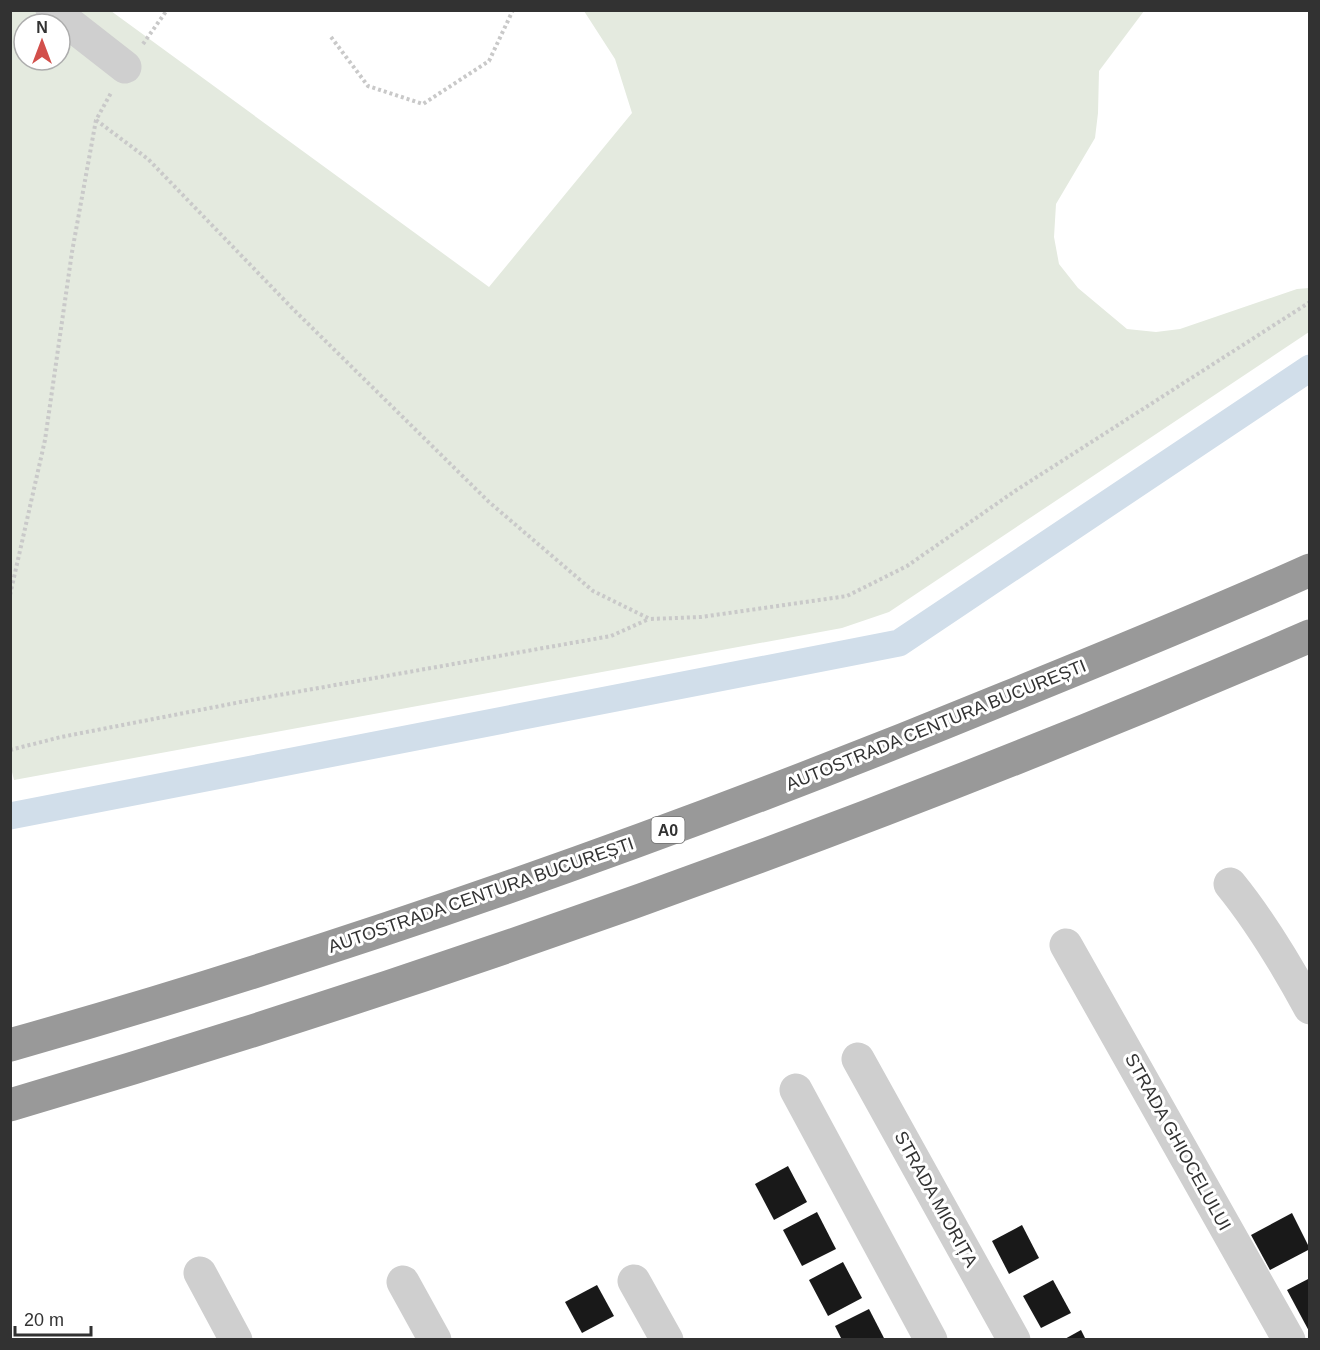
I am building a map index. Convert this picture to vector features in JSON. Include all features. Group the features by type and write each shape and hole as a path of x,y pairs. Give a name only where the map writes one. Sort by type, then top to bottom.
{"highway":[{"name":"AUTOSTRADA CENTURA BUCUREȘTI","path":"10,1045 267,968 696,820 896,743 1222,609 1310,570"},
{"path":"10,1105 293,1019 600,915 913,798 1075,734 1310,636"}],"street":[{"path":"52,10 125,67"},
{"path":"1230,884 1253,912 1310,1008"},
{"name":"STRADA GHIOCELULUI","path":"1066,945 1289,1340"},
{"name":"STRADA MIORIȚA","path":"858,1059 1014,1340"},
{"path":"796,1090 931,1340"},
{"path":"200,1273 236,1340"},
{"path":"634,1281 666,1340"},
{"path":"403,1282 435,1340"}],"path":[{"path":"10,596 45,440 72,252 96,120 125,67 167,10"},
{"path":"331,37 368,86 423,104 489,61 513,10"},
{"path":"96,120 148,159 293,309 489,502 593,591 650,619"},
{"path":"10,750 61,737 251,700 611,636 650,619 701,617 847,596 907,566 1016,491 1310,302"}],"shaded area":[{"path":"10,11 111,11 489,287 632,113 615,59 584,11 1144,11 1099,71 1095,138 1056,204 1054,237 1059,264 1078,288 1127,329 1156,332 1180,329 1297,289 1309,288 1309,332 889,612 842,628 14,780 10,764"}],"building":[{"path":"788,1166 807,1202 774,1220 755,1184"},
{"path":"817,1212 836,1249 802,1266 783,1230"},
{"path":"1292,1213 1310,1249 1270,1270 1251,1235"},
{"path":"1022,1225 1039,1258 1009,1274 992,1241"},
{"path":"843,1262 862,1298 828,1316 809,1280"},
{"path":"1310,1278 1310,1333 1287,1290"},
{"path":"1053,1280 1071,1313 1041,1328 1023,1296"},
{"path":"597,1285 614,1316 582,1333 565,1302"},
{"path":"869,1309 885,1340 842,1340 835,1326"},
{"path":"1081,1330 1086,1340 1063,1340"}],"waterway":[{"path":"10,816 899,643 1310,368"}]}
